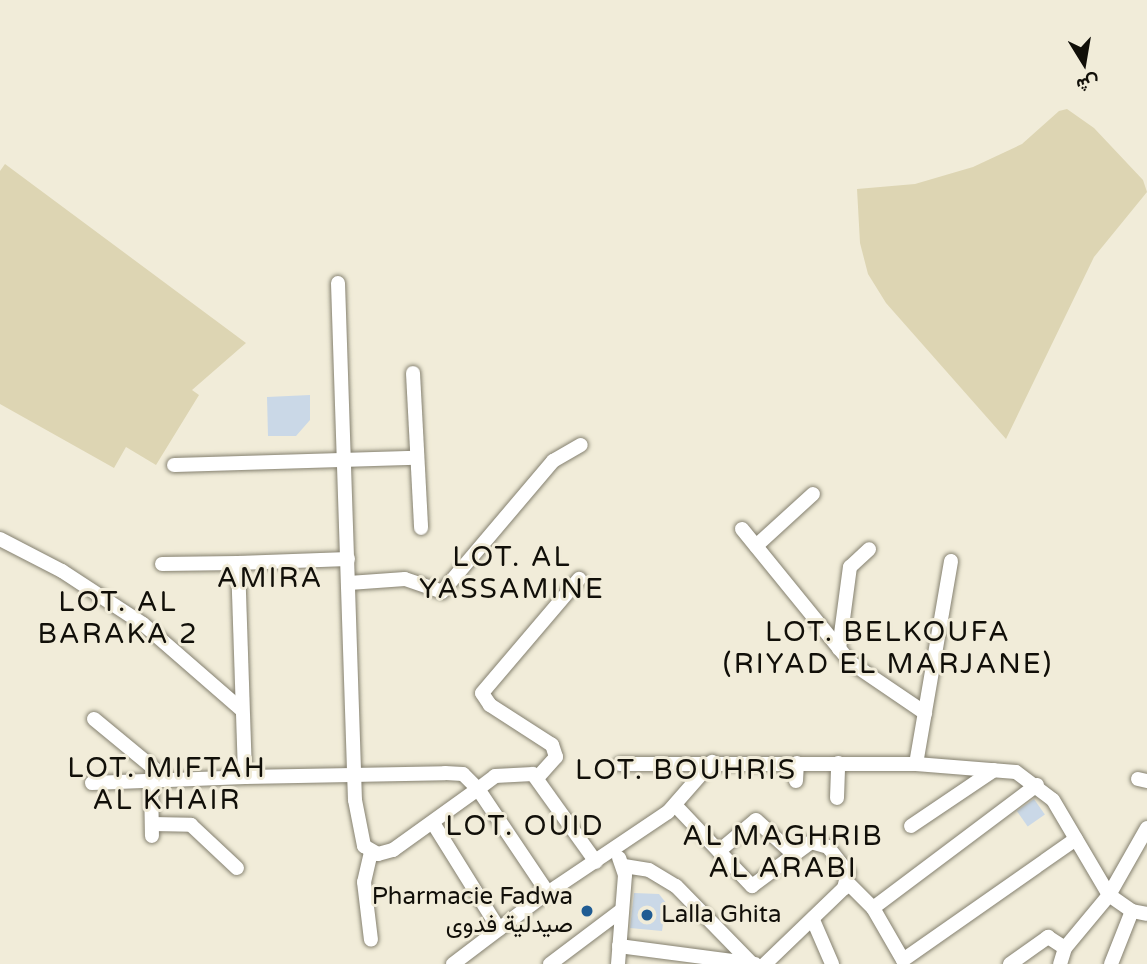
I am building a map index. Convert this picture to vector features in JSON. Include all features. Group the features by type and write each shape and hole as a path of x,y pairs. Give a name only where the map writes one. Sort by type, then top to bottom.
{"street":[{"path":"338,283 355,776 358,827 370,852 364,881 371,940"},
{"path":"413,373 421,528"},
{"path":"349,583 405,579 433,592 442,592 553,461 581,445"},
{"path":"174,465 417,458"},
{"path":"756,546 813,494"},
{"path":"742,529 850,662 925,713"},
{"path":"0,539 62,571 143,624 242,710"},
{"path":"839,649 850,567 869,549"},
{"path":"162,564 348,559"},
{"path":"916,764 951,561"},
{"path":"238,563 246,778"},
{"path":"538,778 556,757 552,745 490,705 482,693 579,579"},
{"path":"94,719 168,780"},
{"path":"453,964 548,893 613,853 675,805 712,762"},
{"path":"796,781 797,763"},
{"path":"837,798 838,763"},
{"path":"620,764 916,764 1016,772 1037,785 1053,800 1109,895 1140,913 1111,964"},
{"path":"911,826 994,770"},
{"path":"370,852 386,853 433,823 495,776 527,773 538,778 596,862"},
{"path":"92,783 463,774 478,789 548,893"},
{"path":"151,781 152,830 191,825 237,868"},
{"path":"873,908 1037,785"},
{"path":"675,805 755,886 791,852 811,842 823,843 848,873 848,883 765,964"},
{"path":"719,851 756,820 791,852"},
{"path":"433,823 499,929"},
{"path":"1060,964 1065,948 1109,895 1147,828"},
{"path":"848,883 873,908 903,960 1076,839"},
{"path":"613,853 624,866 649,870 676,886 754,964"},
{"path":"618,964 624,866"},
{"path":"550,964 622,910"},
{"path":"813,920 832,964"},
{"path":"1010,964 1048,937 1065,948"},
{"path":"619,946 754,964"}],"shaded area":[{"path":"1067,109 1094,128 1143,180 1147,192 1094,257 1006,439 886,303 868,274 860,243 857,189 915,184 973,167 1022,144 1059,111"},
{"path":"5,164 246,343 192,390 199,395 156,465 126,447 114,468 0,404 0,171"}],"building":[{"path":"310,395 310,420 296,436 268,436 267,397"},
{"path":"1034,799 1045,815 1028,827 1017,811"},
{"name":"Lalla Ghita","path":"634,893 659,894 666,903 662,931 630,928"}],"place":[{"name":"Pharmacie Fadwa صيدلية فدوى","path":"587,911"},
{"name":"Lalla Ghita","path":"647,915"}],"district":[{"name":"LOT. AL YASSAMINE","path":"512,573"},
{"name":"AMIRA","path":"270,578"},
{"name":"LOT. AL BARAKA 2","path":"118,618"},
{"name":"LOT. BELKOUFA (RIYAD EL MARJANE)","path":"888,648"},
{"name":"LOT. BOUHRIS","path":"686,770"},
{"name":"LOT. MIFTAH AL KHAIR","path":"167,784"},
{"name":"LOT. OUID","path":"525,826"},
{"name":"AL MAGHRIB AL ARABI","path":"783,852"}]}
